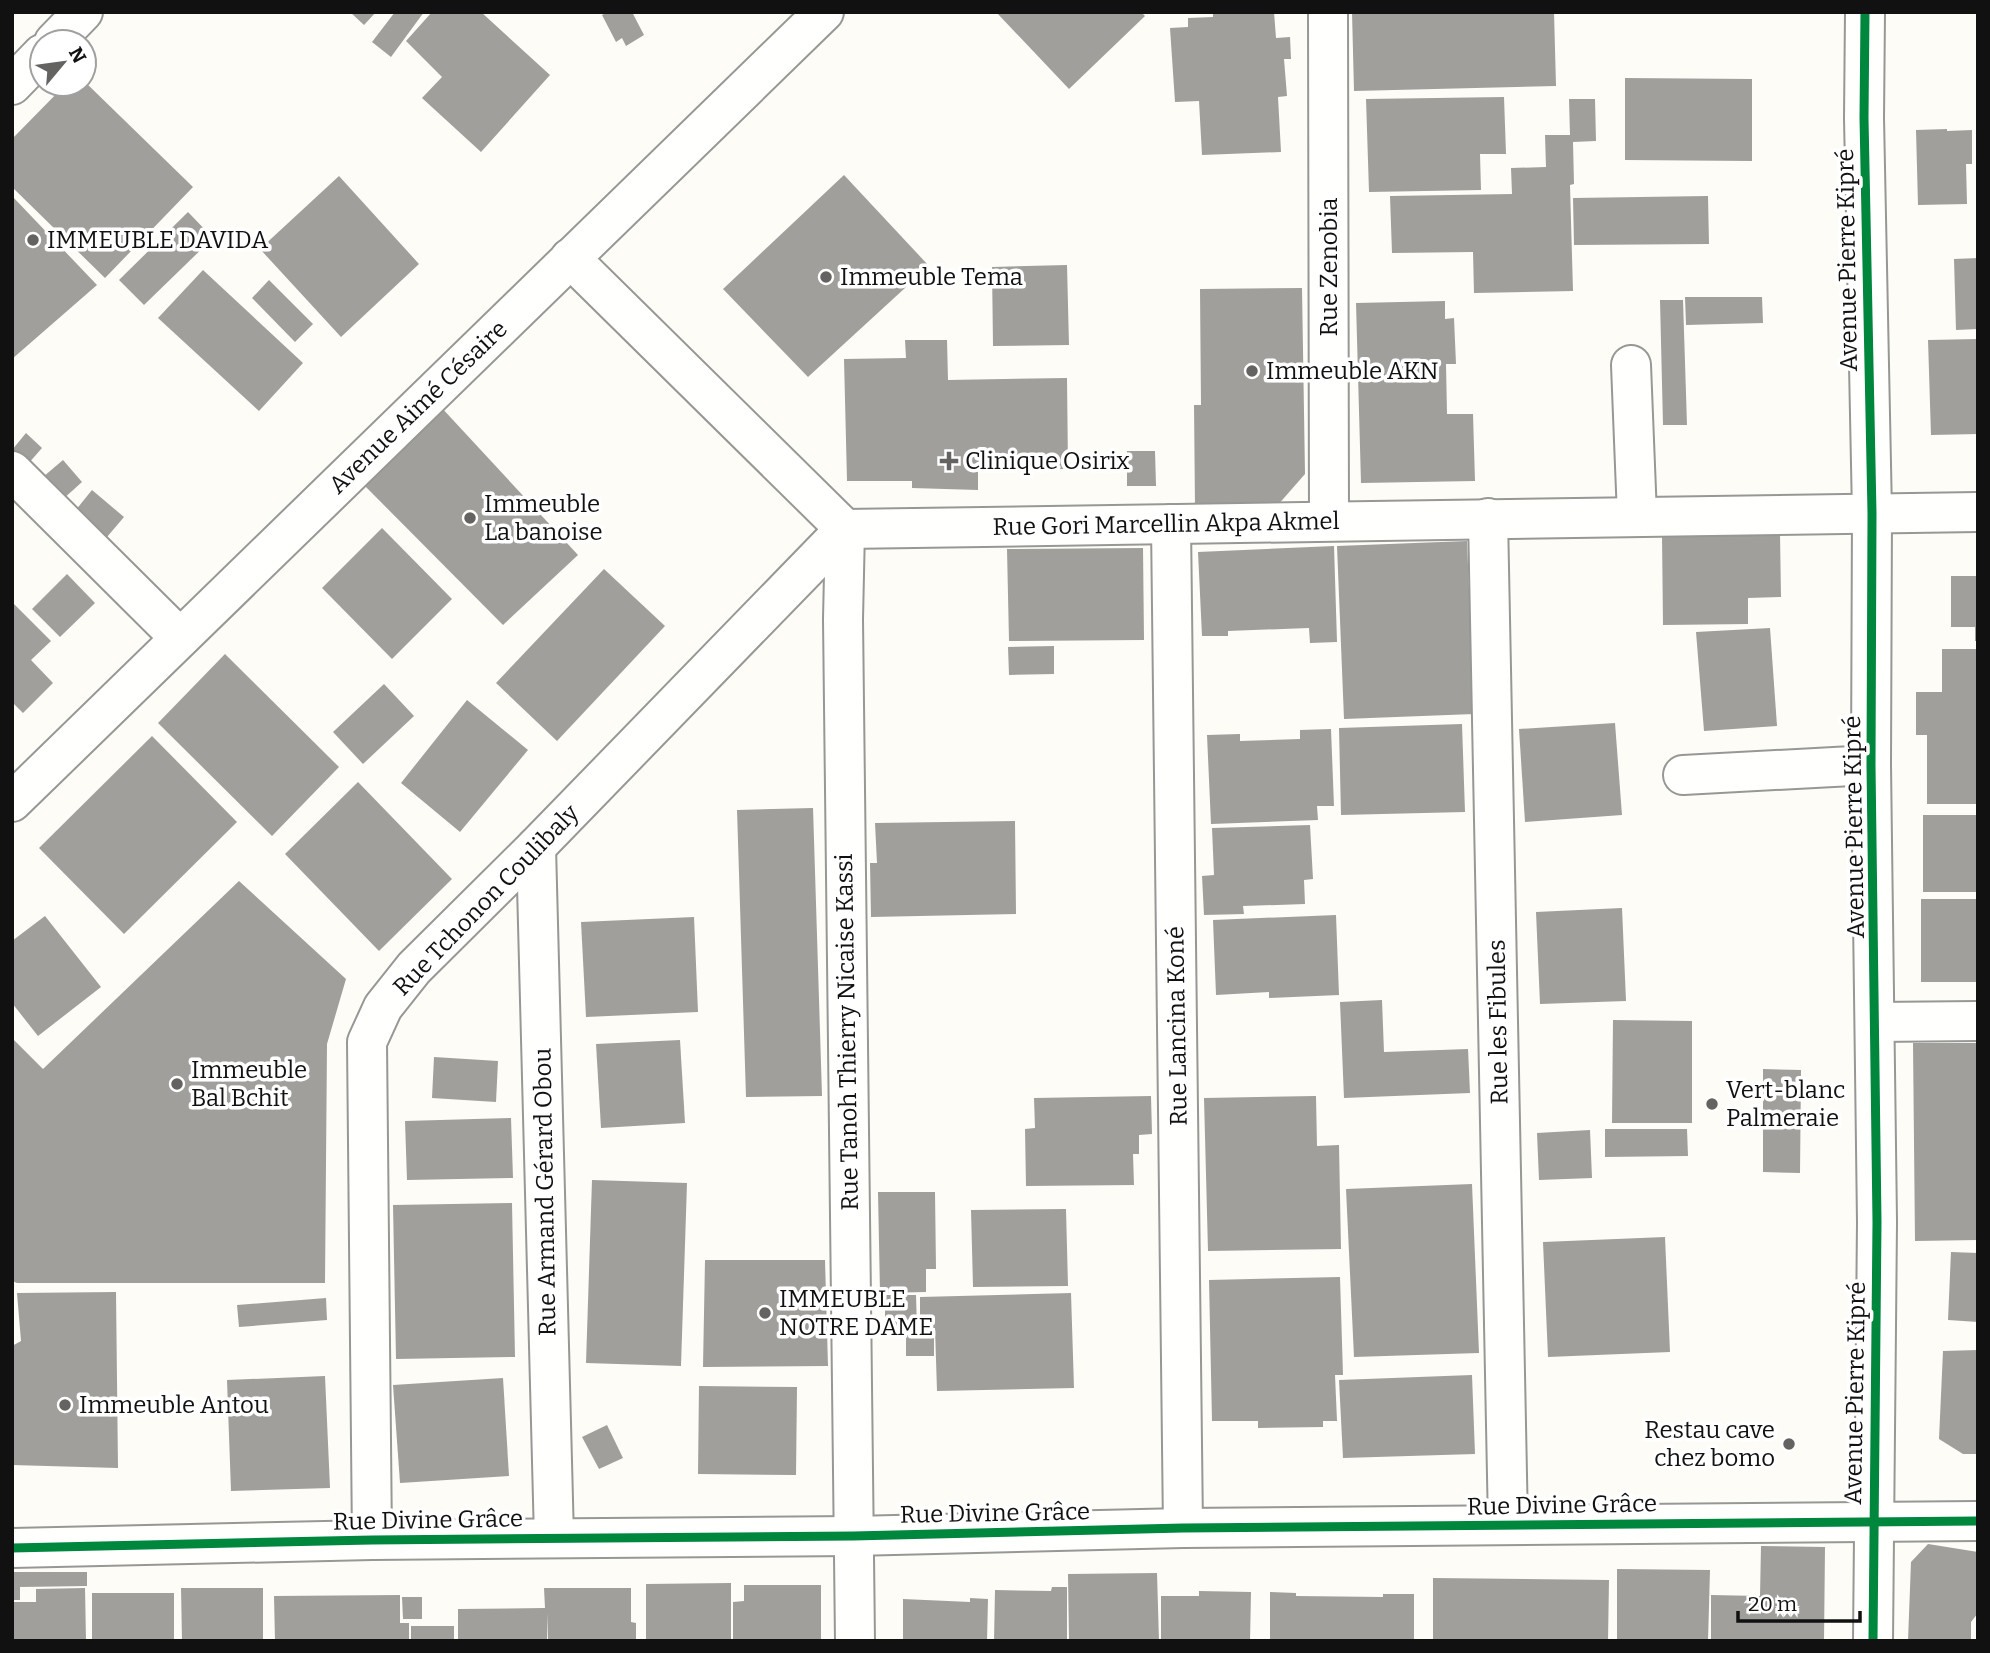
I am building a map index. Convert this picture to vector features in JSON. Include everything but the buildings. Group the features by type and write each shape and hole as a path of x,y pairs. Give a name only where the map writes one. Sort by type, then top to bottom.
{"street":[{"path":"68,28 83,12"},
{"name":"Avenue Aimé Césaire","path":"12,802 824,12"},
{"name":"Rue Zenobia","path":"1328,12 1329,521"},
{"name":"Avenue Pierre Kipré","path":"1865,12 1864,131 1872,513 1871,765 1877,1222 1873,1641"},
{"path":"12,85 28,68"},
{"path":"570,258 845,529"},
{"path":"1631,365 1637,516"},
{"path":"12,471 180,638"},
{"name":"Rue Gori Marcellin Akpa Akmel","path":"845,529 1978,512"},
{"name":"Rue les Fibules","path":"1488,518 1508,1525"},
{"name":"Rue Lancina Koné","path":"1171,524 1183,1528"},
{"name":"Rue Tchonon Coulibaly","path":"372,1540 367,1042 383,1007 414,968 536,847 845,529"},
{"name":"Rue Tanoh Thierry Nicaise Kassi","path":"845,529 843,647 855,1641"},
{"path":"1683,775 1871,765"},
{"name":"Rue Armand Gérard Obou","path":"536,847 554,1538"},
{"path":"1875,1022 1978,1021"},
{"name":"Rue Divine Grâce","path":"12,1548 372,1540 853,1536 1183,1528 1978,1521"}],"cycle path":[{"path":"1865,12 1877,1222 1873,1641"},
{"path":"12,1548 372,1540 853,1536 1183,1528 1978,1521"}],"place":[{"name":"IMMEUBLE DAVIDA","path":"33,240"},
{"name":"Immeuble Tema","path":"826,277"},
{"name":"Immeuble AKN","path":"1252,371"},
{"name":"Clinique Osirix","path":"949,461"},
{"name":"Immeuble La banoise","path":"470,518"},
{"name":"Immeuble Bal Bchit","path":"177,1084"},
{"name":"Vert-blanc Palmeraie","path":"1712,1104"},
{"name":"IMMEUBLE NOTRE DAME","path":"765,1313"},
{"name":"Immeuble Antou","path":"65,1405"},
{"name":"Restau cave chez bomo","path":"1789,1444"}]}
